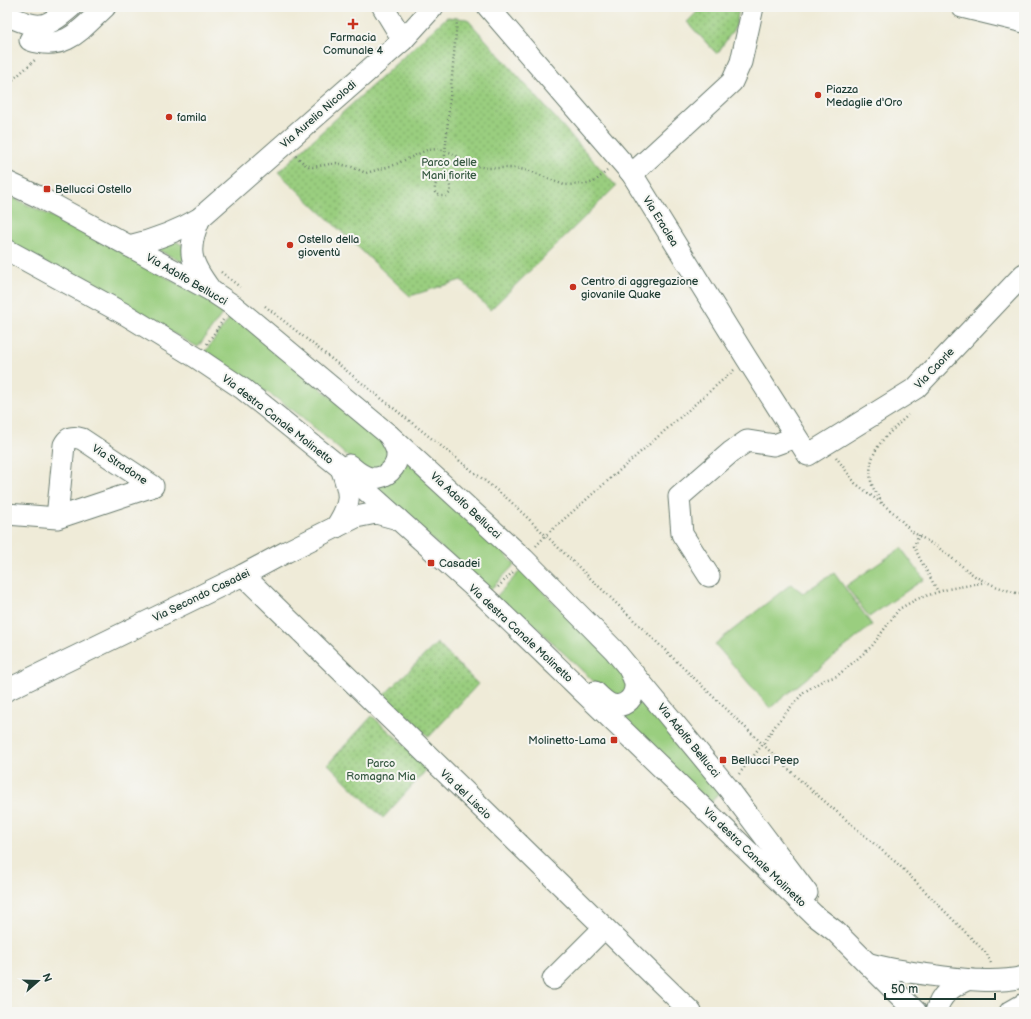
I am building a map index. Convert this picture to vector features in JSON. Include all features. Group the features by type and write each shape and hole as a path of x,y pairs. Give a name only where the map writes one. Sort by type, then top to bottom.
{"street":[{"path":"8,15 33,25 46,25 58,18 71,7"},
{"path":"8,15 36,47 41,44 60,43 69,38 105,7"},
{"path":"383,7 403,40"},
{"name":"Via Aurelio Nicolodi","path":"129,246 151,241 171,234 200,218 403,40 433,7"},
{"name":"Via Eraclea","path":"488,7 626,167 808,455"},
{"path":"626,167 732,82 741,62 753,7"},
{"path":"962,7 1024,22"},
{"name":"Via Adolfo Bellucci","path":"7,182 39,197 210,290 239,298 524,559 623,659 728,788 835,931"},
{"name":"Via Aurelio Nicolodi","path":"200,218 192,240 192,260 198,274 210,290"},
{"name":"Via destra Canale Molinetto","path":"7,250 128,316 197,358 243,389 341,468 487,599 814,915 835,931 916,1012"},
{"name":"Via Caorle","path":"808,455 916,388 1024,274"},
{"path":"243,389 270,404 363,475 370,478 384,476 394,468 396,462 396,447 389,435"},
{"name":"Via Stradone","path":"7,514 57,518 153,486 82,439 70,437 64,445 57,518"},
{"path":"708,576 682,534 678,497 747,441 774,445 796,437"},
{"path":"336,527 346,512 348,504 348,488 341,468"},
{"name":"Via Secondo Casadei","path":"7,690 356,518 369,514 376,514 399,519"},
{"name":"Via del Liscio","path":"242,575 691,1012"},
{"path":"529,639 573,673 609,704 614,705 626,703 632,698 635,691 635,682 623,659"},
{"path":"553,979 604,928"},
{"path":"866,963 893,970 967,980 1012,980 1024,977"},
{"path":"936,1012 941,998 952,987 967,980"},
{"path":"1010,1012 1024,1004"}],"path":[{"path":"443,176 448,181 450,193 446,196 440,196 435,192 434,185 443,176 457,21"},
{"path":"7,85 36,47"},
{"path":"285,144 306,165 313,167 336,163 352,167 366,173 394,165 428,150 438,149 452,153 472,165 487,168 516,168 530,171 564,185 587,184 594,182 626,167"},
{"path":"197,358 239,298 215,267"},
{"path":"263,305 509,500 802,782 899,865 987,954 997,980"},
{"path":"487,599 546,535 747,359"},
{"path":"882,504 871,482 871,459 877,446 909,414"},
{"path":"826,444 855,483 894,513 911,531 939,548 976,577 1016,593 1024,593"},
{"path":"919,535 914,546 921,564 938,592"},
{"path":"728,788 763,744 777,723 804,692 822,681 836,676 856,660 872,646 899,610 916,599 938,592 987,582"}],"green space":[{"path":"702,7 739,7 736,26 717,54 687,22"},
{"name":"Parco delle Mani fiorite","path":"447,17 467,19 616,186 490,310 461,280 410,296 278,172"},
{"path":"7,195 85,232 225,310 198,347 7,242"},
{"path":"175,241 184,246 186,264 154,248"},
{"path":"232,315 383,440 388,455 379,469 362,469 301,416 269,393 235,376 205,352"},
{"path":"403,456 515,564 489,591 373,486"},
{"path":"901,548 924,579 869,617 846,586"},
{"path":"521,570 628,676 627,690 617,697 609,696 532,623 520,613 495,598"},
{"path":"834,573 872,625 770,708 715,644 791,584 803,593"},
{"path":"437,643 478,684 429,737 384,695"},
{"path":"641,693 719,792 710,804 617,713"},
{"name":"Parco Romagna Mia","path":"372,716 429,767 383,818 328,764"}],"place":[{"name":"Farmacia Comunale 4","path":"353,24"},
{"name":"Piazza Medaglie d'Oro","path":"818,95"},
{"name":"famila","path":"169,117"},
{"name":"Bellucci Ostello","path":"47,189"},
{"name":"Ostello della gioventù","path":"290,245"},
{"name":"Centro di aggregazione giovanile Quake","path":"573,287"},
{"name":"Casadei","path":"431,563"},
{"name":"Molinetto-Lama","path":"614,740"},
{"name":"Bellucci Peep","path":"723,760"}]}
